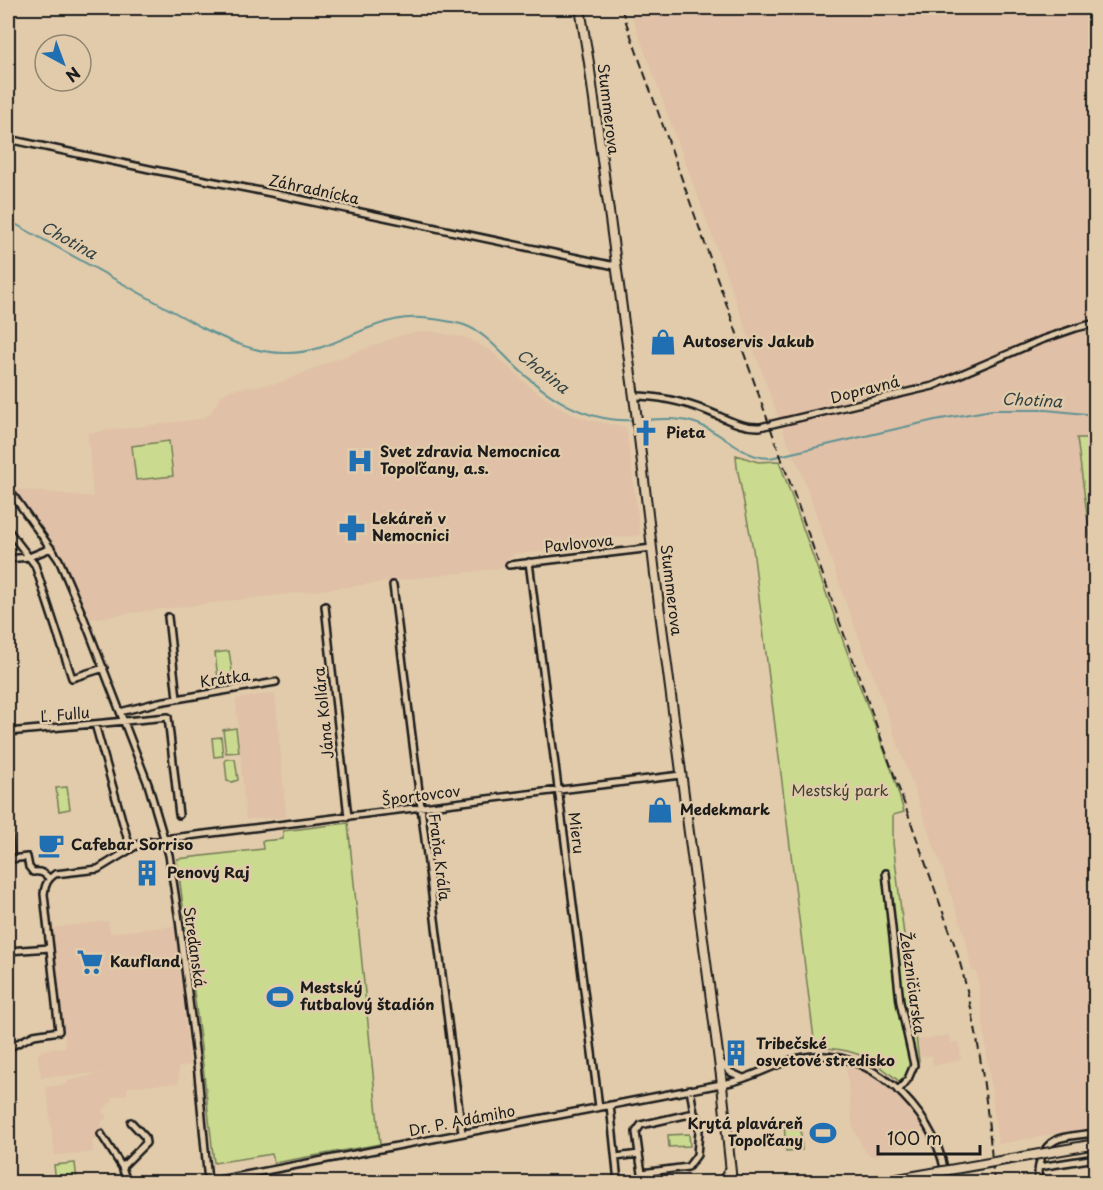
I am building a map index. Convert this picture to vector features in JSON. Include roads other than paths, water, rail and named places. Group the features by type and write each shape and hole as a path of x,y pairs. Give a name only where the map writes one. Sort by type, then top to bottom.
{"street":[{"name":"Stummerova","path":"580,8 634,396 733,1178"},
{"name":"Záhradnícka","path":"8,139 615,266"},
{"name":"Dopravná","path":"634,396 678,402 744,427 760,427 933,386 1041,339 1095,323"},
{"path":"8,473 10,466"},
{"name":"Streďanská","path":"8,483 10,491 59,560 124,721 169,855 198,1074 208,1182"},
{"path":"8,530 35,565 72,678 104,668"},
{"path":"8,559 29,557 51,548"},
{"name":"Pavlovova","path":"508,565 652,548"},
{"name":"Mieru","path":"529,562 599,1107"},
{"name":"Fraňa Kráľa","path":"393,585 462,1133"},
{"name":"Jána Kollára","path":"325,606 348,817"},
{"path":"168,617 177,698"},
{"name":"Krátka","path":"120,712 177,698 276,682"},
{"path":"124,721 168,717 179,815"},
{"name":"Ľ. Fullu","path":"8,732 124,721"},
{"path":"95,724 130,848"},
{"name":"Športovcov","path":"50,878 55,874 98,869 138,844 164,839 681,775"},
{"path":"8,827 11,859 27,857 29,867 33,872 45,873 50,878 46,883 44,894 59,1031 34,1035 8,1048"},
{"name":"Železničiarska","path":"885,873 900,1002 914,1065 908,1079 898,1091"},
{"path":"8,951 50,948"},
{"name":"Dr. P. Adámiho","path":"208,1182 745,1079 788,1061 808,1056 824,1056 852,1061 867,1067 889,1082 916,1111 932,1134 941,1157 946,1182"},
{"path":"718,1059 730,1072 745,1079"},
{"path":"690,1089 694,1113 699,1120 698,1155 688,1167 642,1173 636,1132 638,1127 648,1122 694,1113"},
{"path":"610,1105 618,1182"},
{"path":"122,1167 146,1143 145,1137 131,1122"},
{"path":"1038,1182 1037,1175 1043,1151 1056,1140 1095,1133"},
{"path":"101,1134 122,1167 127,1182"},
{"path":"881,1182 1095,1144"},
{"path":"616,1156 639,1154"},
{"path":"1039,1167 1095,1158"},
{"path":"722,1182 733,1178"}],"waterway":[{"name":"Chotina","path":"8,220 201,327 243,346 276,353 309,351 396,320 424,318 453,322 471,328 483,336 537,385 566,404 598,417 634,420"},
{"name":"Chotina","path":"639,420 674,419 695,423 750,454 770,458 935,420 992,410 1046,410 1096,415"}],"railway":[{"path":"621,8 955,946 976,1034 985,1092 994,1182"}],"place":[{"name":"Autoservis Jakub","path":"663,342"},
{"name":"Pieta","path":"646,433"},
{"name":"Svet zdravia Nemocnica Topoľčany, a.s.","path":"360,461"},
{"name":"Lekáreň v Nemocnici","path":"352,528"},
{"name":"Medekmark","path":"660,810"},
{"name":"Cafebar Sorriso","path":"51,845"},
{"name":"Penový Raj","path":"147,873"},
{"name":"Kaufland","path":"90,962"},
{"name":"Mestský futbalový štadión","path":"280,997"},
{"name":"Tribečské osvetové stredisko","path":"736,1053"},
{"name":"Krytá plaváreň Topoľčany","path":"823,1133"}],"park label":[{"name":"Mestský park","path":"840,791"}]}
